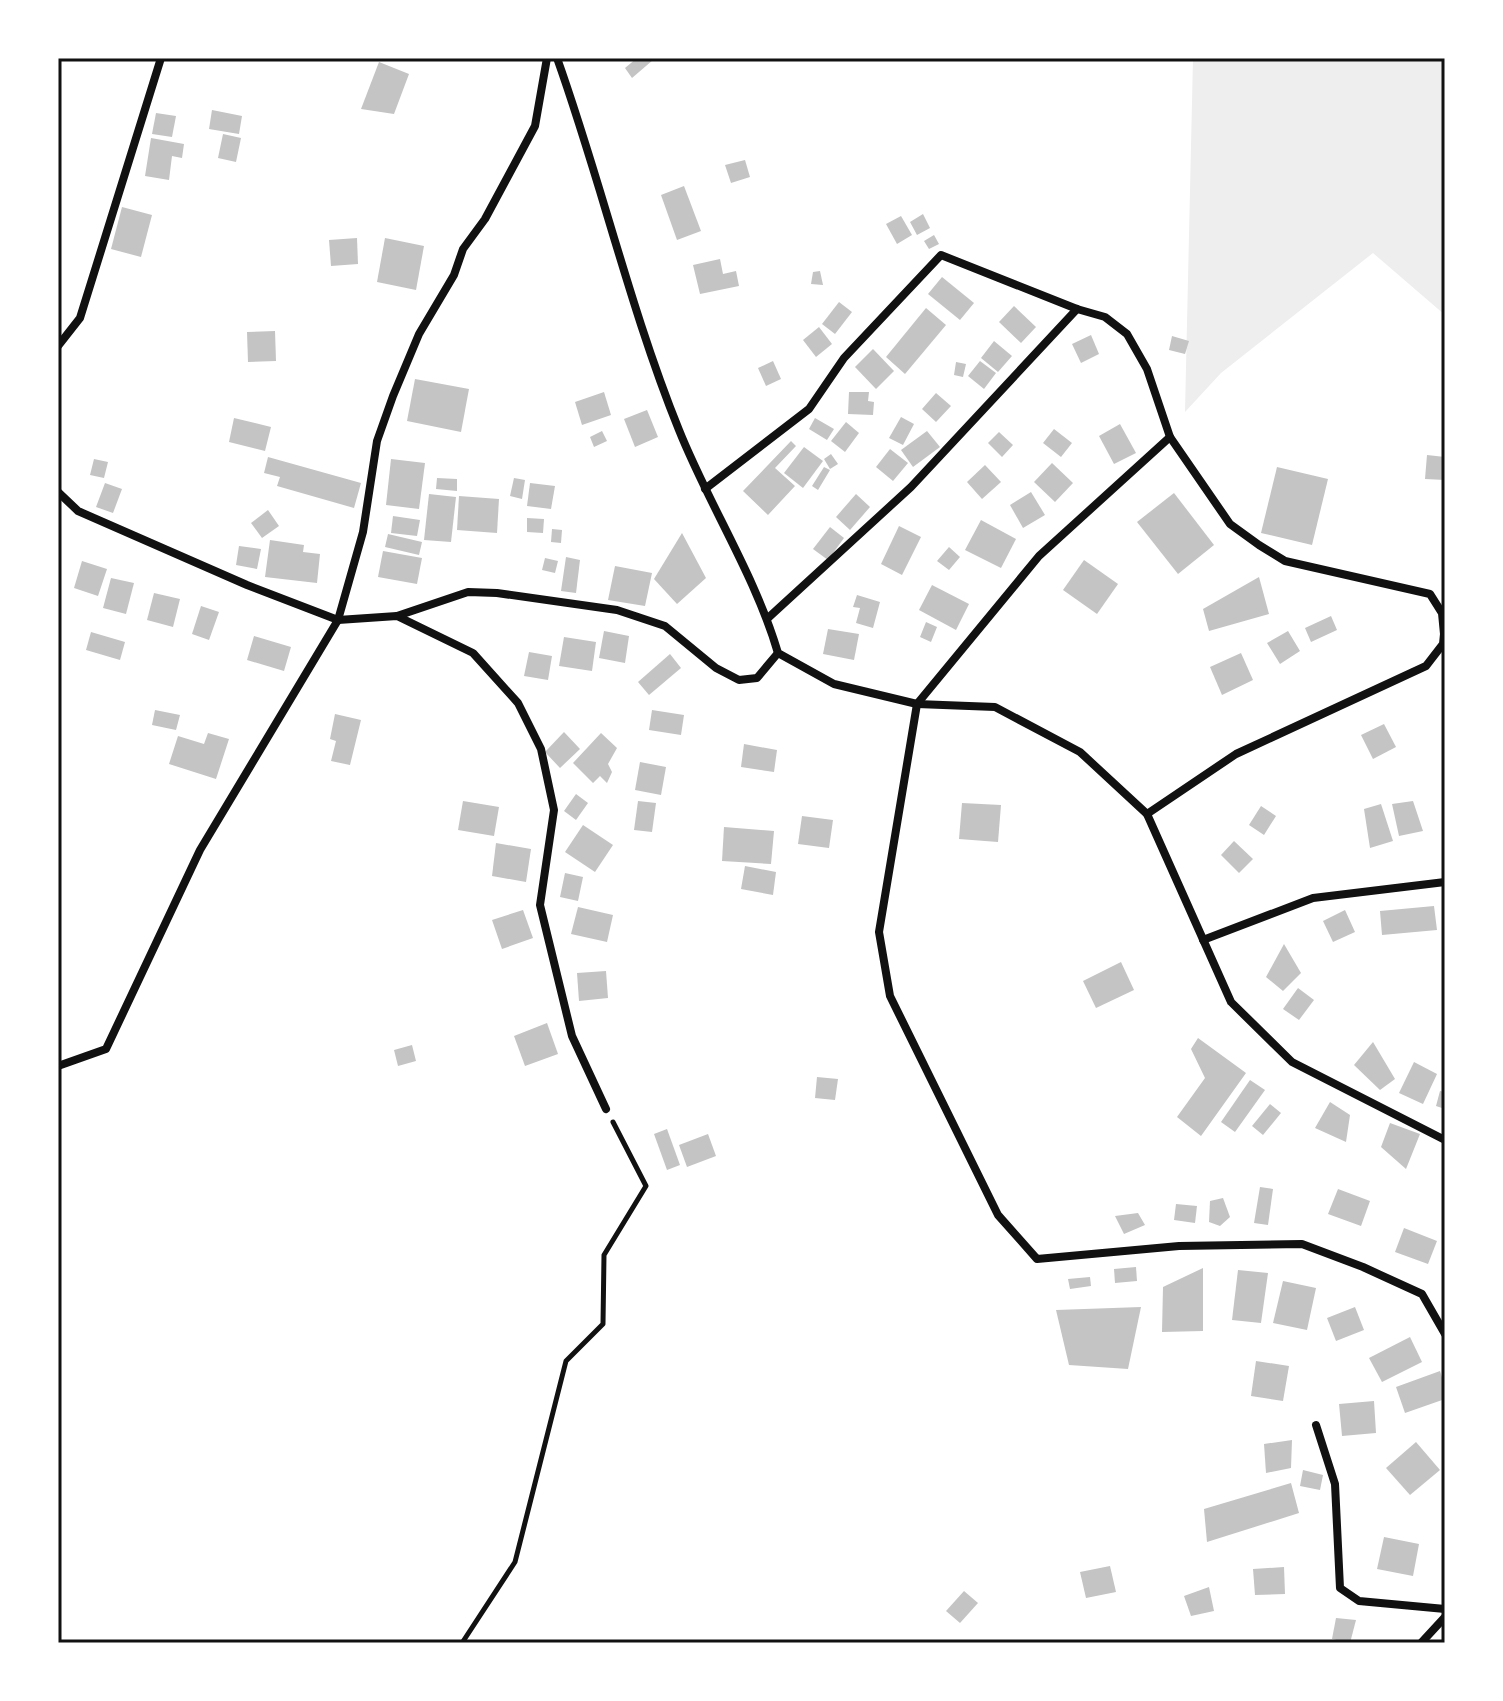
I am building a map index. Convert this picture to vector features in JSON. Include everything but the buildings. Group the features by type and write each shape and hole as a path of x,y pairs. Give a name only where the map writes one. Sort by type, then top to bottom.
{"street":[{"path":"58,346 80,318 161,58"},
{"path":"58,1066 106,1049 200,850 338,620 363,532 377,441 393,396 419,334 454,275 463,249 485,219 535,126 547,58"},
{"path":"557,58 586,139 655,366 705,489 768,618 778,653 834,684 917,704 995,707 1080,752 1147,814 1231,1002 1292,1062 1445,1140"},
{"path":"705,489 809,409 844,358 941,255 1077,309 1105,317 1127,334 1147,369 1170,437 1230,524 1285,561 1430,594 1442,613 1444,634 1443,644 1426,666 1236,754 1147,814"},
{"path":"768,618 911,487 1077,309"},
{"path":"1170,437 1039,556 917,704 879,932 890,996 998,1215 1037,1259 1179,1246 1302,1244 1422,1294 1445,1334"},
{"path":"58,492 78,511 247,585 338,620 397,616 468,592 497,593 617,610 665,626 716,668 739,680 757,678 778,653"},
{"path":"397,616 473,653 518,703 541,749 554,810 540,905 572,1036 606,1109"},
{"path":"1203,940 1313,898 1445,882"},
{"path":"1316,1425 1335,1484 1340,1588 1359,1601 1445,1609"},
{"path":"1421,1643 1445,1617"}],"path":[{"path":"462,1643 515,1562 566,1361 603,1324 604,1255 646,1186 606,1109"}],"shaded area":[{"path":"1193,58 1445,58 1445,315 1373,253 1221,373 1185,412"}]}
